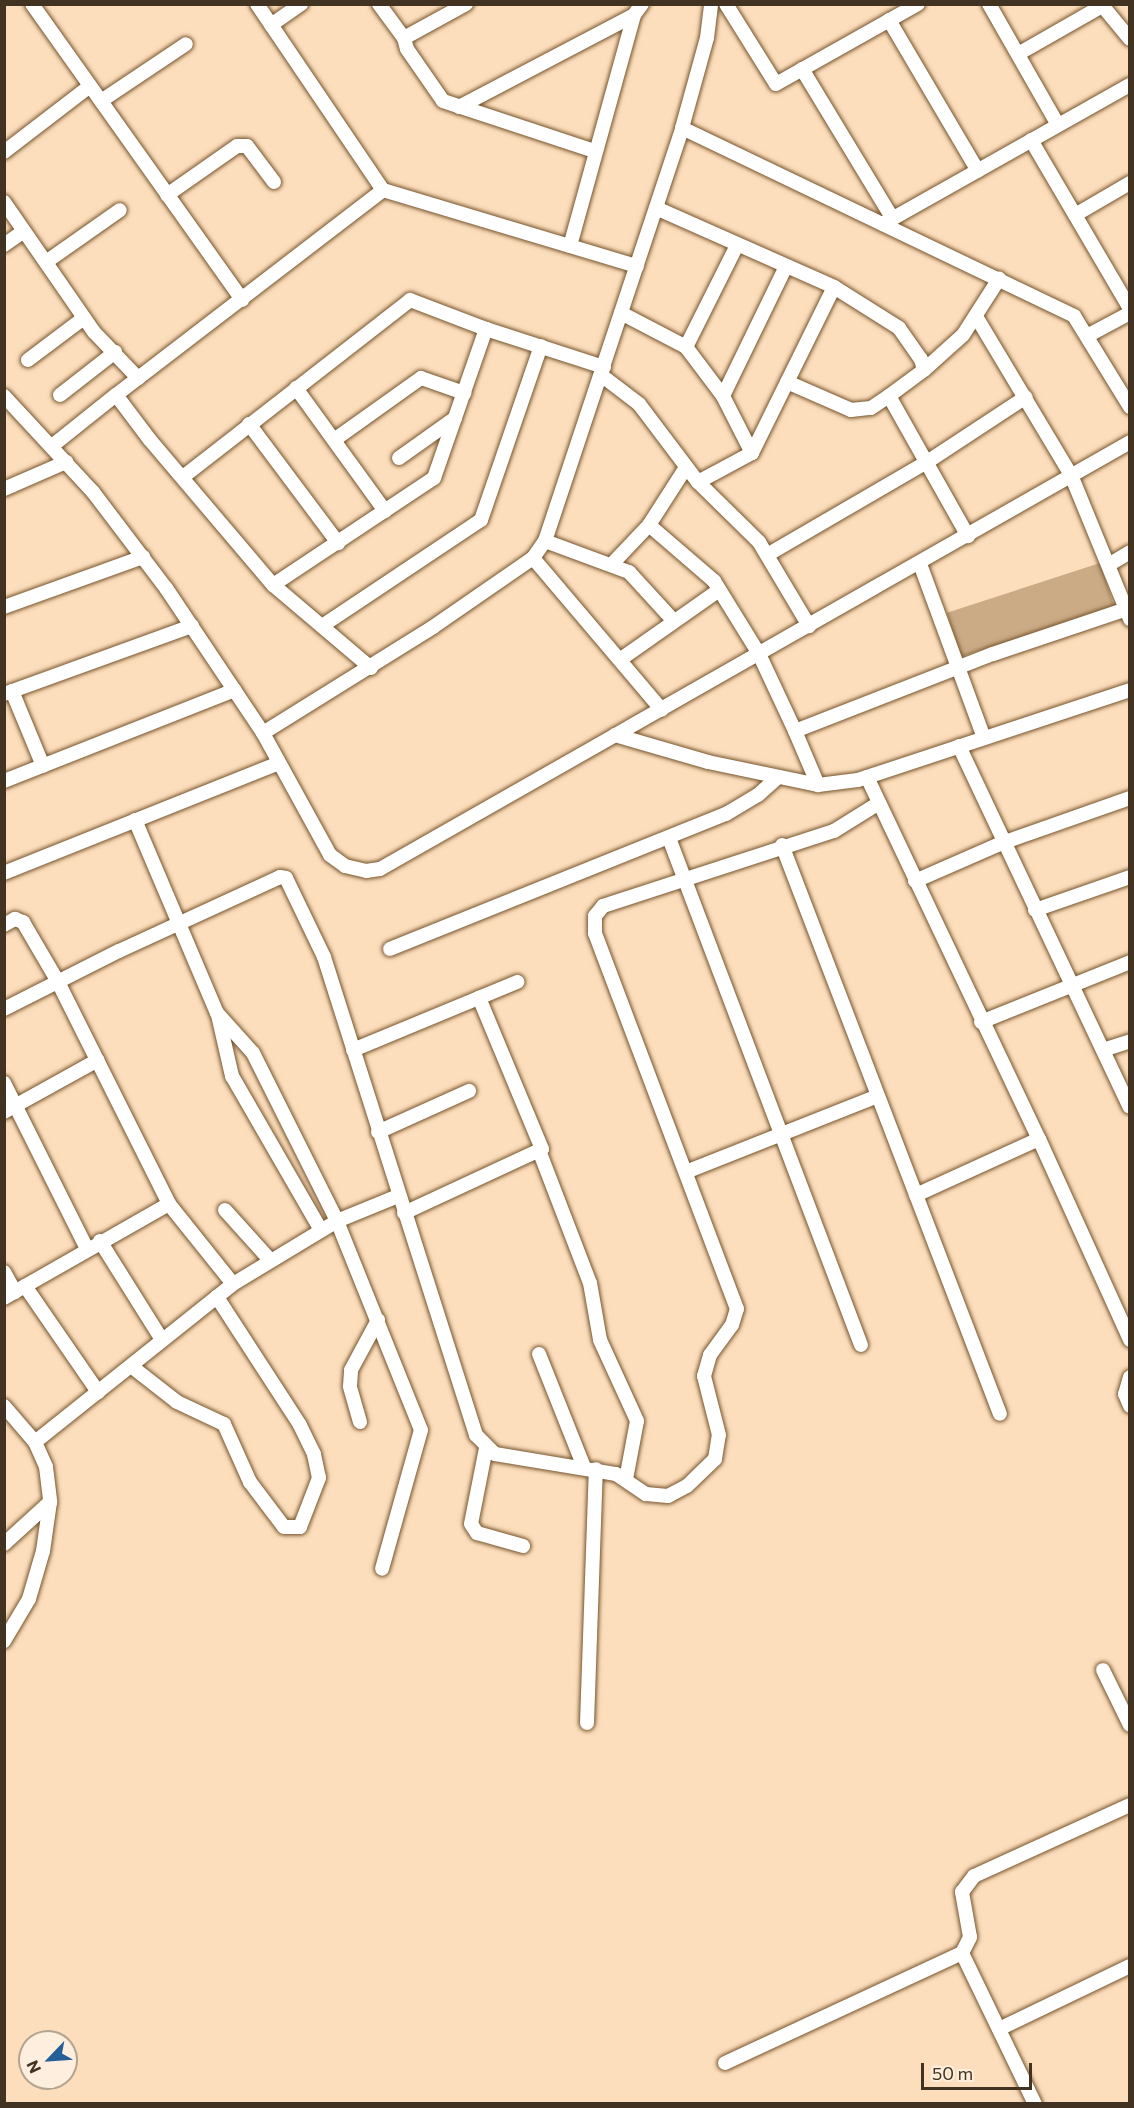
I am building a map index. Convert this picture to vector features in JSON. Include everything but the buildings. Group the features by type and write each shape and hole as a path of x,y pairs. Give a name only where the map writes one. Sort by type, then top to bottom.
{"street":[{"path":"32,4 242,300"},
{"path":"257,4 383,190 637,266"},
{"path":"271,25 301,4"},
{"path":"379,4 404,38 406,49 438,97 459,107 594,150"},
{"path":"263,734 371,668 533,558 545,541 682,128 707,38 711,4"},
{"path":"726,4 774,83 918,4"},
{"path":"989,4 1058,125"},
{"path":"1018,54 1102,5 1130,39"},
{"path":"404,38 457,7"},
{"path":"459,107 638,10"},
{"path":"570,246 594,150 638,10"},
{"path":"889,20 978,171"},
{"path":"101,101 186,44"},
{"path":"802,69 888,222"},
{"path":"888,222 1130,85"},
{"path":"4,152 90,86"},
{"path":"682,128 888,222 1074,316 1130,407"},
{"path":"1031,140 1130,311 1087,336"},
{"path":"167,195 237,146 247,146 274,182"},
{"path":"1075,215 1130,183"},
{"path":"52,446 383,190"},
{"path":"4,202 84,318 138,378"},
{"path":"656,208 834,287 899,328 921,359 924,370"},
{"path":"46,262 120,210"},
{"path":"4,245 24,231"},
{"path":"686,347 737,244"},
{"path":"723,396 786,266"},
{"path":"787,382 851,410 871,408 924,370 977,318 999,279"},
{"path":"698,482 752,453 834,287"},
{"path":"183,477 410,300 486,329 541,346 603,371 639,404 666,437 685,469 767,555 809,626"},
{"path":"621,313 686,347 723,396 752,453"},
{"path":"28,360 84,318"},
{"path":"795,731 958,668 1128,612 1110,564 1071,476 977,318"},
{"path":"273,585 434,478 486,329"},
{"path":"322,626 481,520 541,346"},
{"path":"60,395 115,352"},
{"path":"334,440 421,378 464,393"},
{"path":"296,388 385,511"},
{"path":"116,395 273,585 371,668"},
{"path":"4,396 66,462 142,557 192,626 263,734 330,855 345,866 366,871 380,869 920,564 1130,442"},
{"path":"889,396 968,536"},
{"path":"767,555 927,462 1026,397"},
{"path":"399,458 455,418"},
{"path":"249,424 338,543"},
{"path":"4,489 66,462"},
{"path":"613,563 649,525 685,469"},
{"path":"649,525 700,566 719,590 759,654 818,785"},
{"path":"545,541 613,563 640,582 673,620"},
{"path":"1110,564 1130,552"},
{"path":"4,607 142,557"},
{"path":"533,558 662,710"},
{"path":"920,564 984,738"},
{"path":"621,659 673,620 719,590"},
{"path":"43,766 8,693 192,626"},
{"path":"4,781 235,690"},
{"path":"615,735 818,785 867,777 1130,690"},
{"path":"958,746 1069,984 1130,1107"},
{"path":"4,873 135,819 279,764"},
{"path":"390,949 669,838 740,807 778,777"},
{"path":"867,777 981,1022 1040,1139 1130,1340"},
{"path":"915,881 1002,843 1130,798"},
{"path":"4,1010 280,877 286,878 324,957 398,1196 476,1435 486,1448 495,1454 590,1468 626,1479 646,1494 668,1496 701,1474 715,1459 719,1444 704,1376 710,1355 732,1325 736,1309 593,924 603,906 782,845 834,831 879,803"},
{"path":"135,819 218,1013 232,1076 321,1230"},
{"path":"669,838 861,1345"},
{"path":"782,845 1000,1414"},
{"path":"1035,910 1130,877"},
{"path":"4,925 15,919 23,922 58,982 169,1204 233,1284"},
{"path":"981,1022 1069,984 1130,962"},
{"path":"352,1050 517,982"},
{"path":"478,998 541,1144 540,1154 590,1283 600,1340 637,1421 626,1479"},
{"path":"218,1013 253,1053 337,1221 421,1430 382,1569"},
{"path":"1103,1050 1130,1041"},
{"path":"10,1109 98,1060"},
{"path":"4,1083 10,1109 87,1249"},
{"path":"378,1132 469,1091"},
{"path":"686,1172 878,1096"},
{"path":"916,1195 1040,1139"},
{"path":"404,1213 540,1154"},
{"path":"35,1442 233,1284 337,1221 398,1196"},
{"path":"15,1292 100,1241 169,1204"},
{"path":"225,1210 270,1260"},
{"path":"100,1241 162,1340"},
{"path":"4,1272 15,1292 98,1392"},
{"path":"131,1366 170,1397 224,1424 242,1468 264,1500 284,1527 300,1527 319,1478 314,1455 300,1425 217,1297"},
{"path":"360,1422 350,1386 351,1370 378,1320"},
{"path":"539,1354 590,1468 587,1723"},
{"path":"1130,1377 1125,1394 1130,1406"},
{"path":"4,1406 35,1442 46,1467 50,1502 43,1551 29,1599 4,1641"},
{"path":"4,1432 16,1422"},
{"path":"486,1448 471,1524 477,1533 523,1546"},
{"path":"4,1544 50,1502"},
{"path":"1103,1670 1130,1725"},
{"path":"725,2063 962,1953 970,1937 962,1892 974,1876 1130,1805"},
{"path":"962,1953 1035,2103"},
{"path":"999,2029 1130,1966"}],"shaded area":[{"path":"1100,563 1114,607 961,657 947,613"}]}
